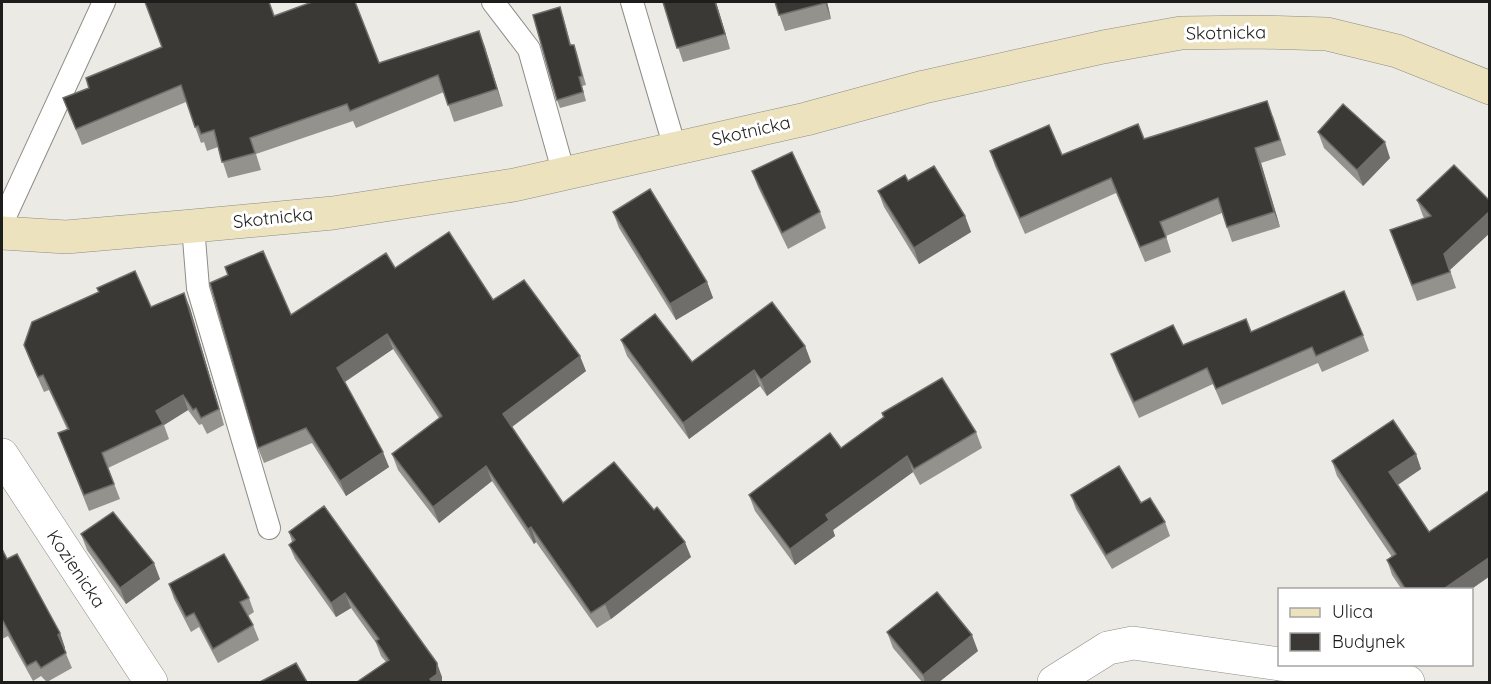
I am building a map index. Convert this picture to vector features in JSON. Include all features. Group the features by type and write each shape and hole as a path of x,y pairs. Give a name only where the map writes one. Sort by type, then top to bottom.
{"main road":[{"name":"Skotnicka","path":"2,233 66,237 333,213 514,185 806,119 934,85 1103,47 1181,33 1327,34 1397,51 1488,82"}],"street":[{"name":"Kozienicka","path":"2,455 151,682"},
{"path":"1054,682 1108,648 1133,643 1278,664"},
{"path":"1294,666 1408,682"}],"lane":[{"path":"2,223 104,2"},
{"path":"493,2 529,49 564,174"},
{"path":"632,2 675,148"},
{"path":"193,226 198,288 269,528"}],"building":[{"path":"145,2 269,2 274,16 312,2 355,2 379,63 479,31 497,89 448,105 438,75 350,111 347,104 250,138 255,153 222,162 214,130 201,134 198,126 195,127 181,85 76,129 63,98 89,88 86,78 162,47"},
{"path":"663,2 715,2 725,34 677,48"},
{"path":"775,2 825,2 825,3 779,15"},
{"path":"560,7 570,45 574,45 582,76 579,77 583,92 557,100 533,15"},
{"path":"1267,101 1280,140 1255,148 1274,212 1227,227 1218,198 1160,222 1166,237 1140,247 1111,178 1020,218 990,151 1049,125 1062,155 1138,124 1144,139"},
{"path":"1343,104 1385,142 1357,170 1318,132"},
{"path":"792,152 820,212 782,233 752,171"},
{"path":"1454,165 1490,201 1490,211 1444,254 1450,272 1412,285 1390,230 1431,216 1417,200"},
{"path":"934,166 965,216 914,248 878,191 905,175 908,181"},
{"path":"650,189 707,282 670,304 613,212"},
{"path":"449,232 493,300 524,280 580,356 503,414 563,503 614,462 654,510 657,507 685,542 591,613 531,527 528,529 486,466 433,507 392,454 442,416 387,334 337,368 383,452 340,481 306,428 258,448 210,283 228,275 225,267 263,251 291,315 386,253 395,268"},
{"path":"135,271 151,307 184,293 219,409 201,418 196,408 193,410 183,395 156,411 163,424 102,453 114,484 84,495 58,433 69,429 43,375 38,377 24,345 32,322 99,292 97,288"},
{"path":"1344,291 1363,335 1316,356 1312,347 1216,389 1207,368 1134,402 1111,354 1173,325 1183,345 1246,319 1251,332"},
{"path":"772,302 805,346 761,380 754,370 683,423 621,340 655,314 692,362"},
{"path":"942,378 976,432 914,469 907,456 826,515 829,520 790,549 749,495 830,433 841,448 884,417 882,413"},
{"path":"1393,420 1416,454 1389,472 1429,532 1490,490 1490,557 1445,588 1405,588 1387,560 1396,554 1332,461"},
{"path":"1119,466 1141,503 1150,498 1165,522 1106,555 1071,495"},
{"path":"324,506 437,663 437,674 430,679 433,682 357,682 389,660 376,641 379,639 345,593 331,603 289,545 295,540 289,532"},
{"path":"113,512 154,563 120,588 81,534"},
{"path":"2,549 7,559 17,554 60,633 58,635 66,653 41,668 36,661 27,666 2,621"},
{"path":"224,554 249,598 240,602 253,625 213,649 194,613 186,617 169,584"},
{"path":"937,592 972,635 923,675 887,632"},
{"path":"296,663 307,682 260,682"}]}
